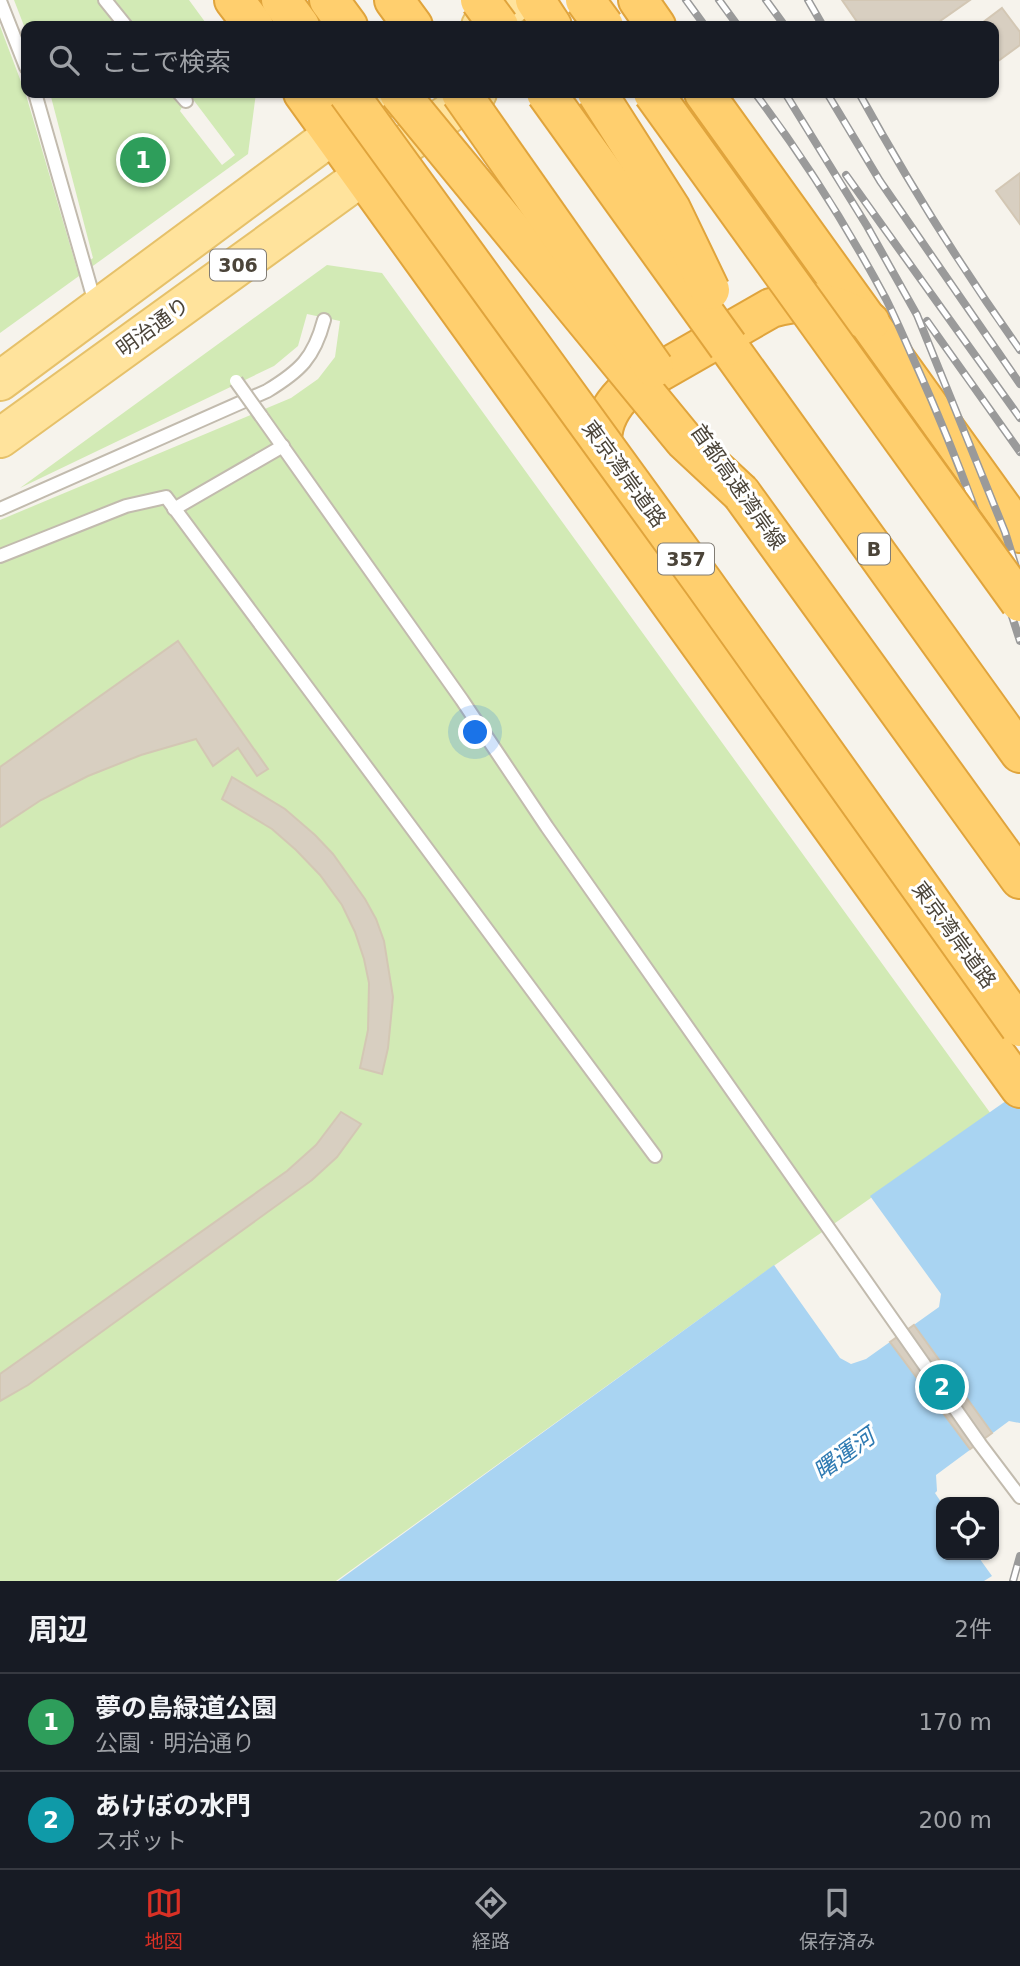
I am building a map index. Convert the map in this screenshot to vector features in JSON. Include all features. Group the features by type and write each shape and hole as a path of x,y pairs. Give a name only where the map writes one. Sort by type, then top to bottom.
{"highway":[{"path":"234,0 250,21"},
{"path":"281,0 296,21"},
{"path":"329,0 344,21"},
{"path":"394,0 409,21"},
{"path":"480,0 495,21"},
{"path":"534,0 549,21"},
{"path":"585,0 600,21"},
{"path":"638,0 653,21"},
{"name":"357","path":"307,98 1020,1088"},
{"name":"東京湾岸道路","path":"352,98 703,582 1020,1027"},
{"path":"402,98 684,440 741,493"},
{"name":"首都高速湾岸線","path":"464,98 741,493 1020,879"},
{"name":"B","path":"550,98 1020,753"},
{"path":"600,98 671,209 709,287 728,346"},
{"path":"657,98 1020,602"},
{"path":"708,98 1020,533"},
{"path":"694,636 680,585 612,476 604,457 602,434 614,402 626,391 771,308 789,303 817,301 870,322"}],"main road":[{"path":"488,21 518,0"},
{"path":"575,21 605,0"},
{"name":"306","path":"0,381 382,98"},
{"name":"明治通り","path":"0,438 470,98"}],"lane":[{"path":"106,0 122,21"},
{"path":"0,1 21,54"},
{"path":"36,98 97,310"},
{"path":"0,509 267,391 289,377 309,358 324,320"},
{"path":"236,381 462,700 547,827 980,1444 1020,1497"},
{"path":"174,509 282,446"},
{"path":"0,556 126,506 166,497 655,1156"}],"green space":[{"path":"14,0 189,0 204,21 22,21"},
{"path":"0,26 21,82 21,98 27,98 77,269 93,258 51,98 187,98 180,111 222,165 235,155 192,98 255,98 248,154 0,333"},
{"path":"327,265 382,273 991,1114 755,1279 336,1581 0,1581 0,520 291,398 318,379 335,357 340,321 307,314 298,346 274,366 20,488"}],"water":[{"name":"曙運河","path":"1020,1091 1020,1423 1009,1421 936,1475 936,1560 981,1560 992,1576 984,1581 338,1581 774,1265 840,1358 851,1364 866,1359 939,1307 941,1294 870,1196"}],"building":[{"path":"842,0 970,0 940,21 857,21"},
{"path":"1002,8 1020,32 1020,45 999,60 999,21 985,21"},
{"path":"1020,173 1020,224 996,191"},
{"path":"178,641 268,769 257,776 238,748 213,766 196,739 141,755 88,776 41,800 0,827 0,767"},
{"path":"232,777 285,809 315,835 333,854 376,919 384,941 393,997 388,1048 382,1074 360,1068 368,1030 369,983 355,932 342,905 320,875 296,850 272,829 222,799"},
{"path":"341,1112 361,1124 337,1157 312,1180 28,1385 0,1401 0,1374 287,1171 316,1145"},
{"path":"914,1325 992,1433 970,1449 890,1342"}],"railway":[{"path":"686,0 701,21"},
{"path":"719,0 734,21"},
{"path":"766,0 781,21"},
{"path":"808,0 820,21"},
{"path":"759,98 825,194 890,307 960,469 1020,641"},
{"path":"788,98 867,226 917,315 1005,532 1020,580"},
{"path":"830,98 880,181 1020,384"},
{"path":"862,98 936,224 1020,350"},
{"path":"846,175 1020,418"},
{"path":"927,321 1020,452"},
{"path":"1013,1581 1020,1556"}],"place":[{"name":"夢の島緑道公園","path":"143,160"},
{"name":"あけぼの水門","path":"942,1387"}]}
